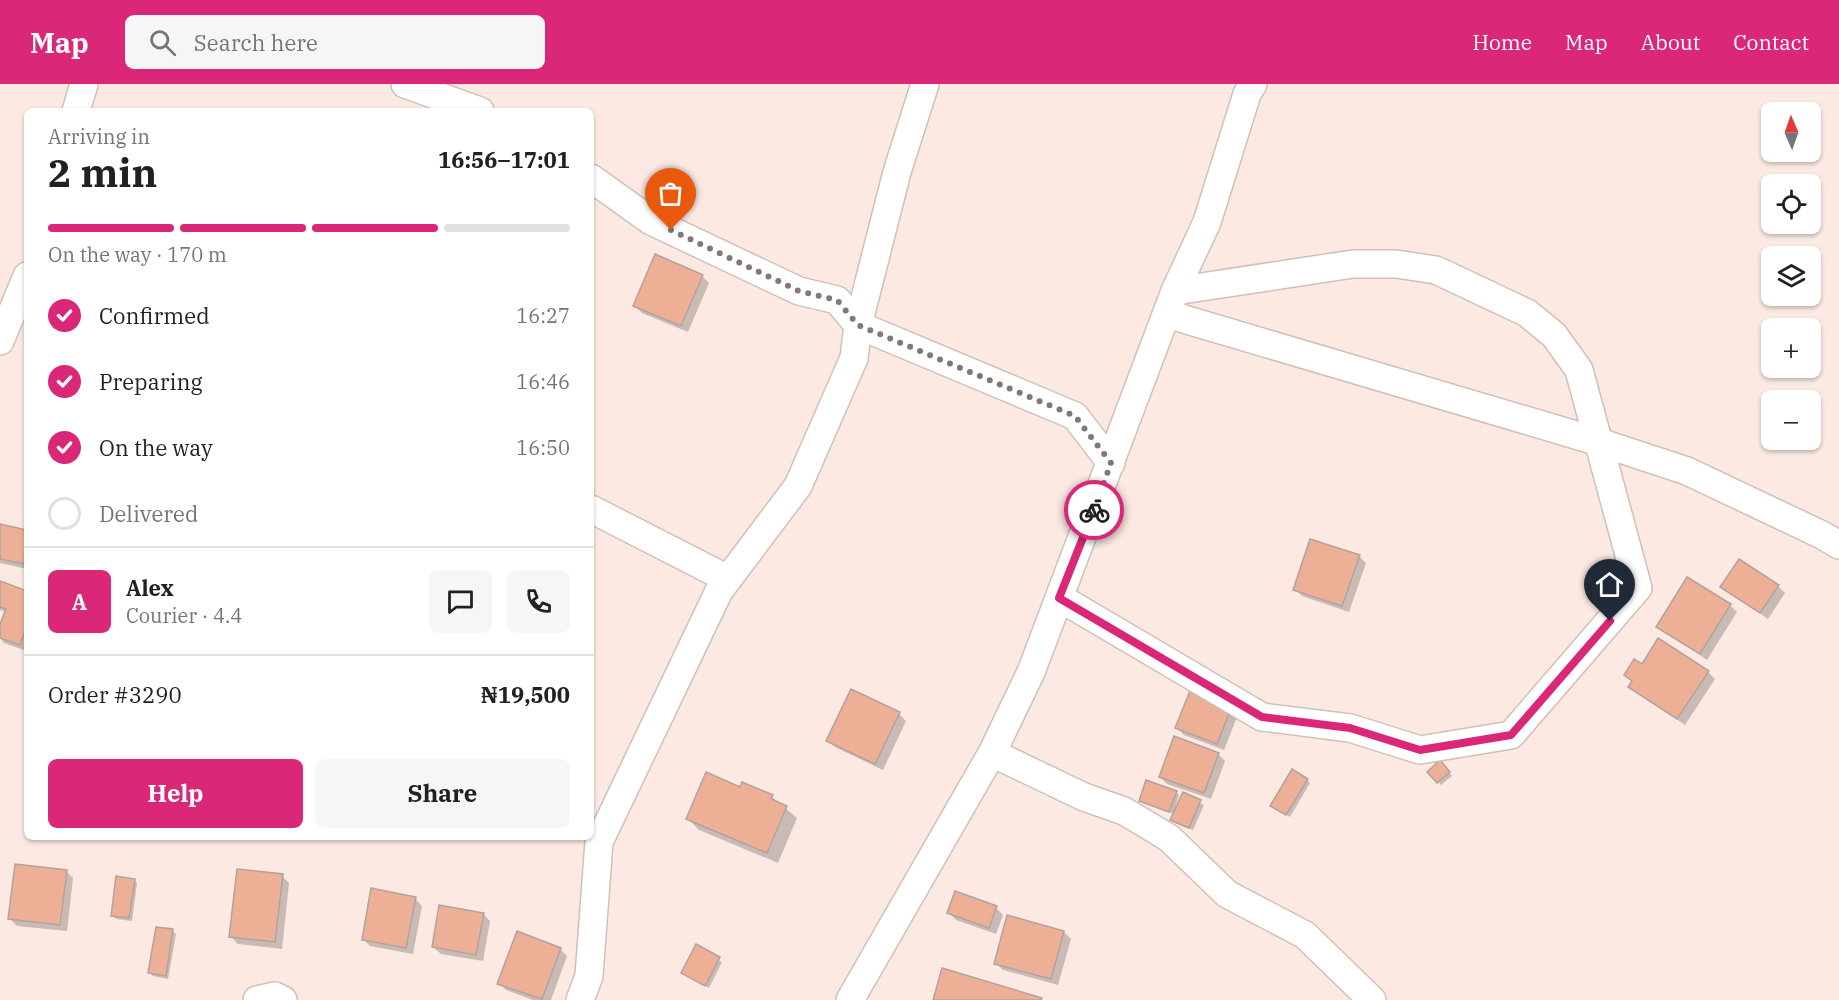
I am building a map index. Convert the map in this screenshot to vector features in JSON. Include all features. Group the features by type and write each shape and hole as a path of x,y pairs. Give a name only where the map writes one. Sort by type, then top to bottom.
{"street":[{"path":"77,108 84,84"},
{"path":"405,84 472,108"},
{"path":"580,1000 590,976 599,842 718,591 798,486 854,358 858,325 897,172 925,84"},
{"path":"850,1000 992,753 1031,672 1171,302 1207,222 1247,94 1253,84"},
{"path":"594,180 651,221 799,291 837,300 858,325 1075,416 1111,463"},
{"path":"1059,598 1262,717 1350,728 1420,750 1511,735 1638,588 1596,441 1579,370 1554,335 1527,313 1436,270 1396,264 1353,264 1171,302"},
{"path":"0,341 24,283"},
{"path":"1171,302 1687,471 1839,545"},
{"path":"594,511 728,579"},
{"path":"992,753 1084,797 1124,811 1169,838 1227,894 1305,936 1372,1000"},
{"path":"257,1000 275,996 283,1000"}],"building":[{"path":"655,254 703,275 681,326 633,306"},
{"path":"0,524 24,529 24,564 0,559"},
{"path":"1310,539 1360,555 1342,606 1293,590"},
{"path":"1739,559 1779,585 1760,613 1720,587"},
{"path":"1687,577 1731,604 1700,654 1656,627"},
{"path":"0,581 24,590 24,634 20,645 0,638 0,624 6,609 0,607"},
{"path":"1658,638 1709,671 1677,719 1628,687 1632,681 1624,675 1634,659 1642,664"},
{"path":"1192,686 1204,690 1201,698 1231,709 1217,744 1175,728"},
{"path":"851,689 900,712 875,764 826,741"},
{"path":"1174,736 1219,753 1204,793 1159,777"},
{"path":"1440,760 1450,772 1437,783 1427,772"},
{"path":"1292,769 1308,779 1286,815 1270,806"},
{"path":"706,772 740,787 742,782 773,795 771,799 787,806 767,853 686,819"},
{"path":"1146,780 1177,791 1169,812 1139,801"},
{"path":"1183,792 1201,800 1189,828 1170,820"},
{"path":"15,864 67,870 60,925 8,919"},
{"path":"237,869 283,874 275,942 229,937"},
{"path":"116,876 135,879 129,918 111,916"},
{"path":"371,888 416,897 406,948 362,940"},
{"path":"955,891 997,906 989,928 947,913"},
{"path":"439,905 484,913 476,955 432,947"},
{"path":"1007,915 1064,931 1051,979 994,964"},
{"path":"156,927 173,929 166,976 148,973"},
{"path":"517,931 561,948 542,999 497,984"},
{"path":"696,944 720,957 705,986 681,973"},
{"path":"942,968 1042,998 1041,1000 933,1000"}],"way so far":[{"path":"671,230 799,291 837,300 858,325 1075,416 1111,463 1094,510"}],"route":[{"path":"1094,510 1059,598 1262,717 1350,728 1420,750 1511,735 1610,621"}]}
